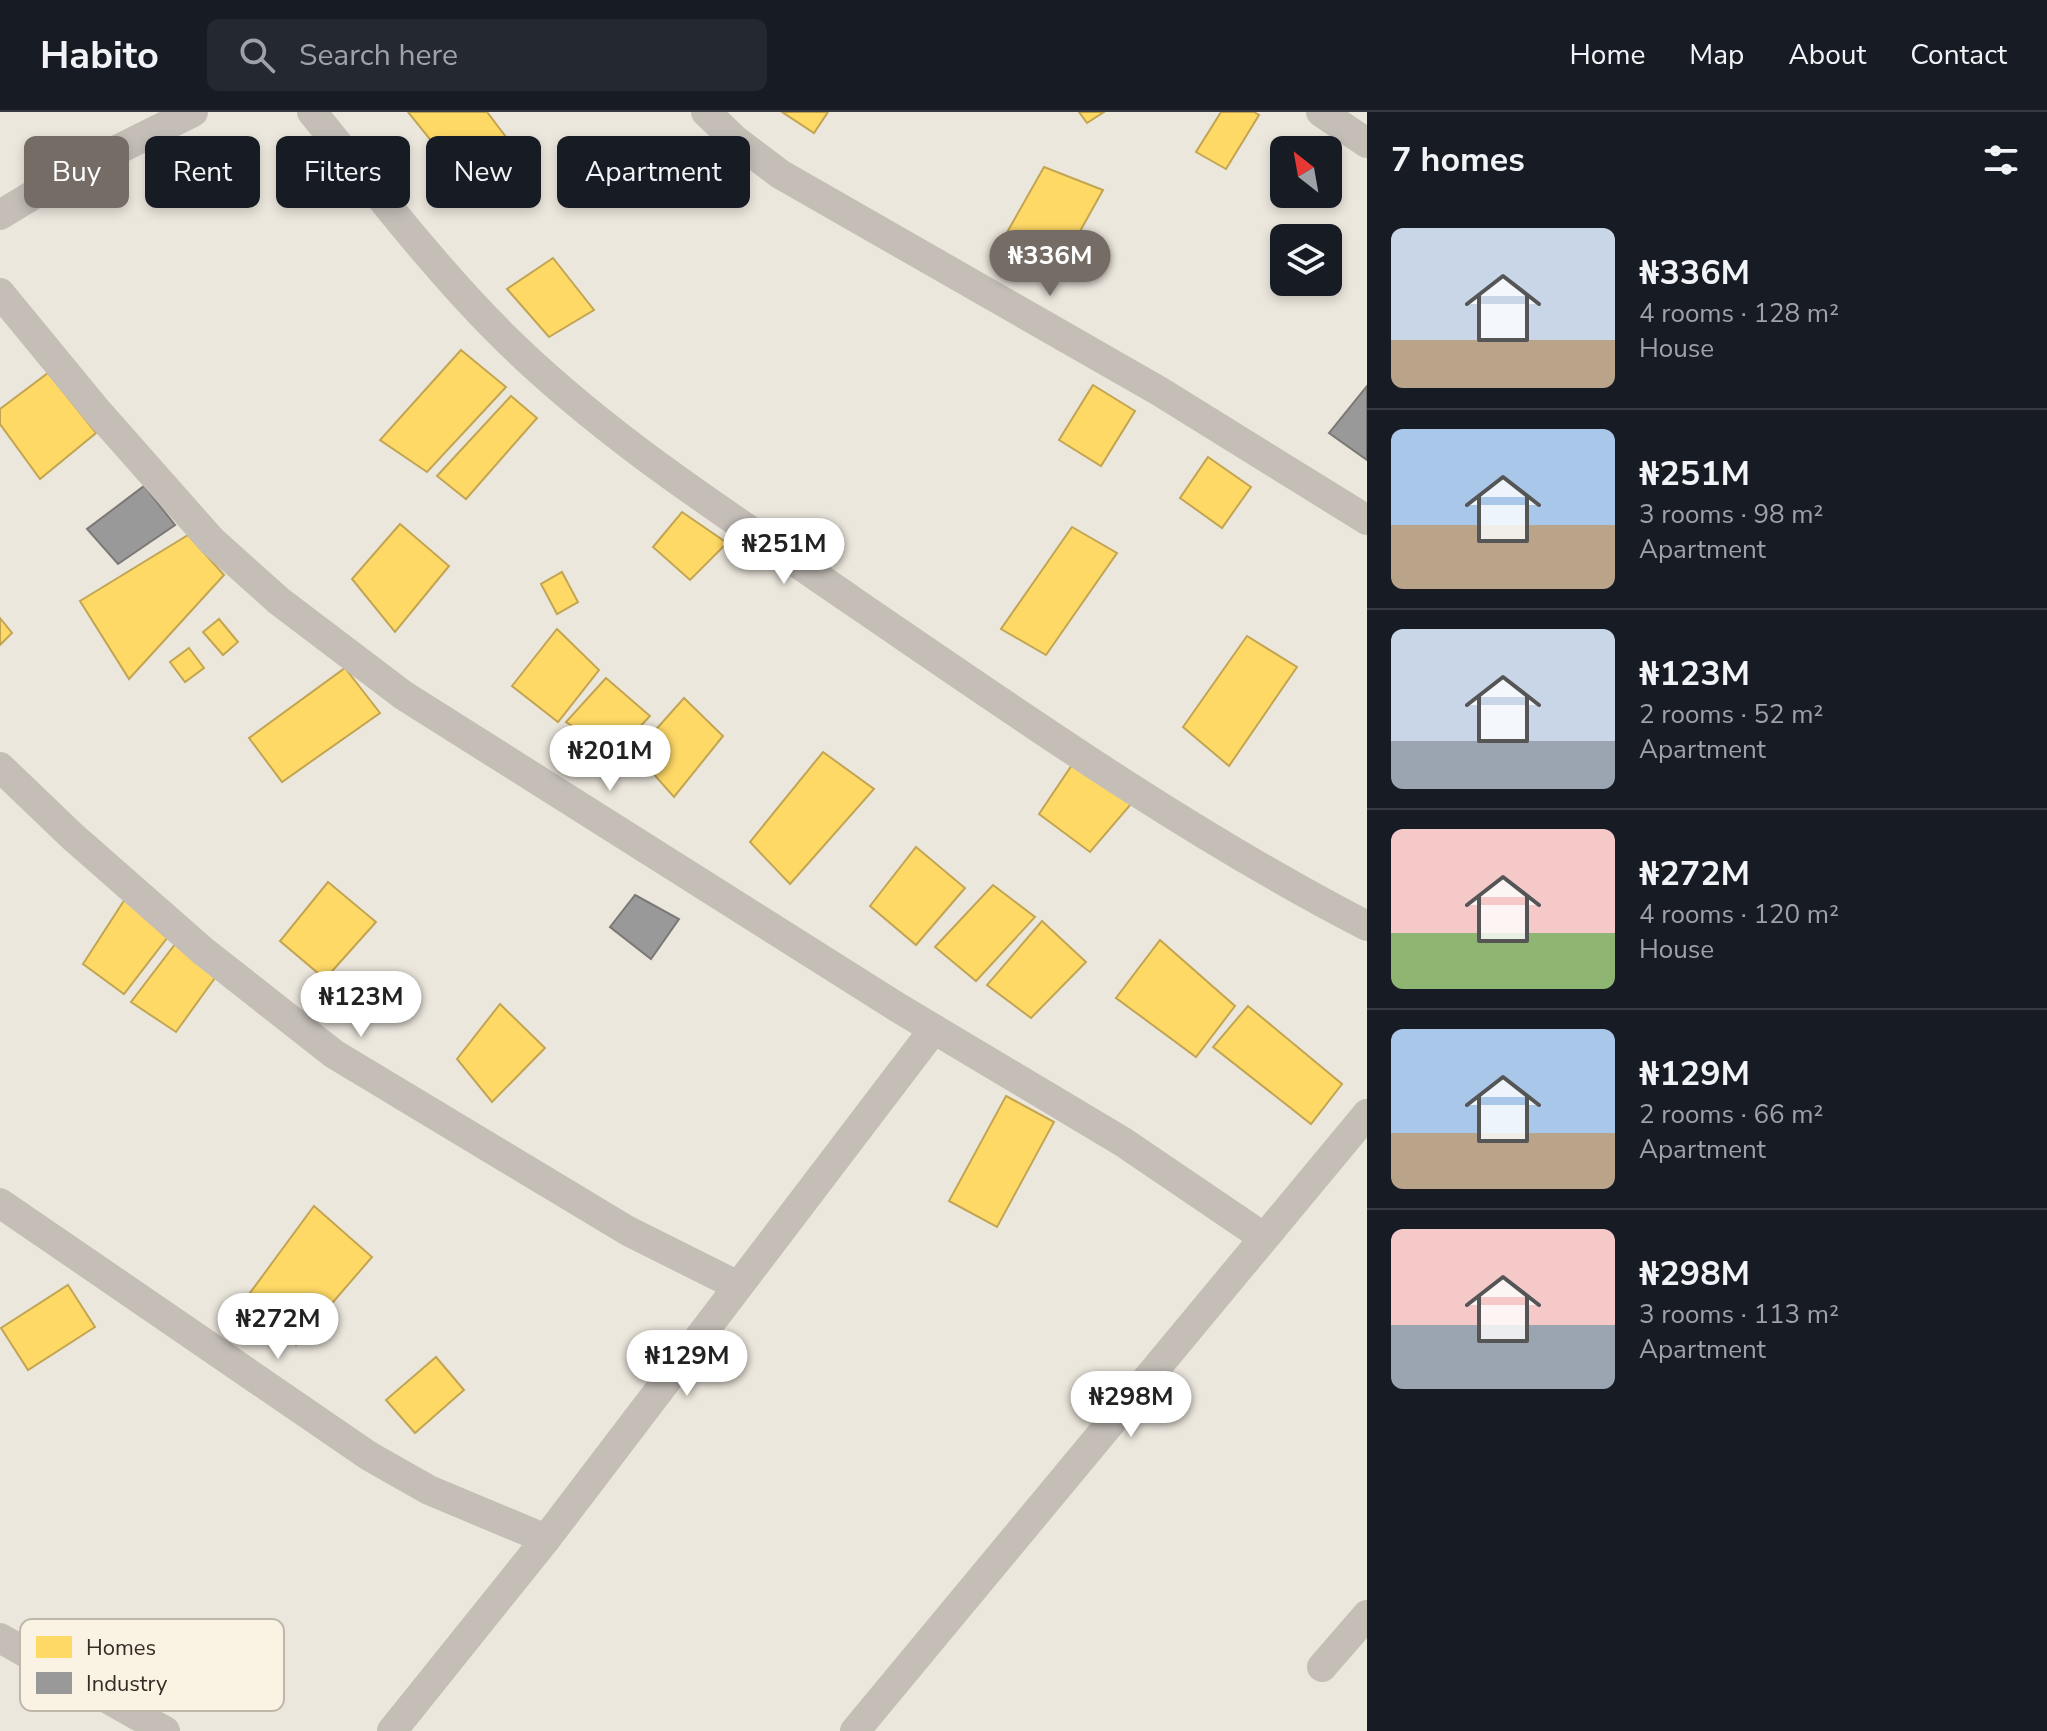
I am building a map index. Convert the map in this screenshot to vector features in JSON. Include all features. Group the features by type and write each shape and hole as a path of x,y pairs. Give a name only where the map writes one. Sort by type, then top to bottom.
{"street":[{"path":"0,215 61,178 193,112"},
{"path":"312,112 397,216 500,332 618,435 749,530 1163,811 1367,926"},
{"path":"706,112 735,140 780,174 1159,391 1367,520"},
{"path":"1321,112 1367,143"},
{"path":"0,293 97,411 212,541 279,601 403,695 934,1029 1123,1142 1263,1237"},
{"path":"0,767 72,836 203,951 334,1054 628,1231 738,1286"},
{"path":"392,1731 546,1539 934,1029"},
{"path":"855,1731 1367,1114"},
{"path":"0,1203 369,1456 429,1490 546,1539"},
{"path":"1322,1667 1367,1615"},
{"path":"0,1638 20,1649"},
{"path":"130,1711 165,1731"}],"building: Homes":[{"path":"408,112 487,112 505,136 427,136"},
{"path":"782,112 828,112 814,133"},
{"path":"1079,112 1104,112 1087,123"},
{"path":"1221,112 1254,112 1259,115 1226,169 1196,152"},
{"path":"1044,167 1103,190 1059,269 1001,243"},
{"path":"553,258 594,310 549,337 507,289"},
{"path":"461,350 506,387 427,472 380,440"},
{"path":"48,373 96,433 40,479 0,424 0,409"},
{"path":"1093,385 1135,411 1101,466 1059,440"},
{"path":"511,396 537,418 466,499 437,476"},
{"path":"1208,457 1251,487 1222,528 1180,498"},
{"path":"682,512 727,543 690,580 653,547"},
{"path":"400,524 449,566 395,632 352,579"},
{"path":"1072,527 1117,553 1046,655 1001,629"},
{"path":"188,535 224,575 129,679 80,601"},
{"path":"562,572 578,602 557,614 541,584"},
{"path":"0,618 12,633 0,645"},
{"path":"219,619 238,642 223,655 203,632"},
{"path":"557,629 599,670 558,722 512,686"},
{"path":"1247,636 1297,667 1229,766 1183,727"},
{"path":"189,648 204,668 185,682 170,662"},
{"path":"345,668 380,713 282,782 249,738"},
{"path":"606,678 650,716 615,753 566,722"},
{"path":"684,698 723,736 674,797 635,753"},
{"path":"823,752 874,789 790,884 750,842"},
{"path":"1072,765 1131,804 1090,852 1039,814"},
{"path":"916,847 965,888 916,945 870,906"},
{"path":"328,882 376,922 325,979 280,941"},
{"path":"993,885 1035,917 976,981 935,947"},
{"path":"125,899 167,938 124,994 83,964"},
{"path":"1042,921 1086,962 1031,1018 987,985"},
{"path":"1160,940 1235,1006 1196,1057 1116,998"},
{"path":"176,943 217,975 176,1032 131,1002"},
{"path":"500,1004 545,1048 492,1102 457,1059"},
{"path":"1248,1006 1342,1084 1311,1124 1213,1047"},
{"path":"1006,1096 1054,1122 997,1227 949,1201"},
{"path":"314,1206 372,1257 296,1345 247,1297"},
{"path":"68,1285 95,1327 28,1370 1,1328"},
{"path":"436,1357 464,1390 415,1433 386,1400"}],"building: Industry":[{"path":"1367,386 1367,460 1329,433"},
{"path":"144,486 175,525 118,564 87,529"},
{"path":"635,895 679,919 651,959 610,927"}]}
